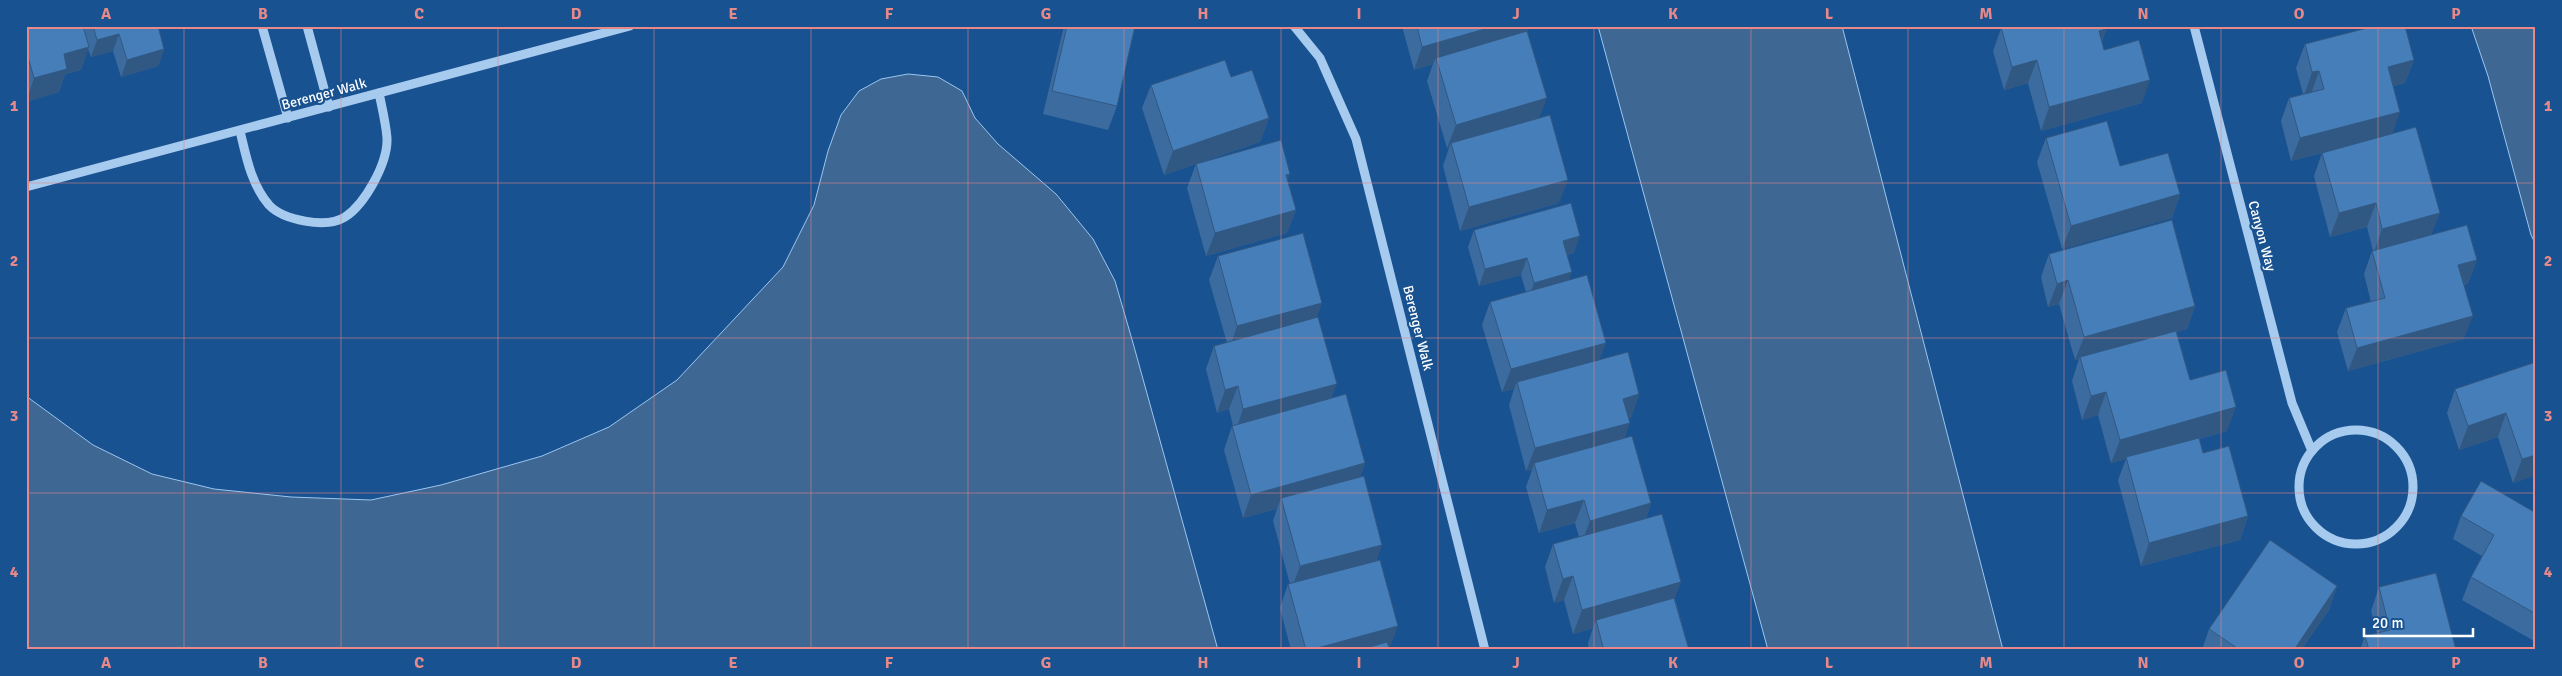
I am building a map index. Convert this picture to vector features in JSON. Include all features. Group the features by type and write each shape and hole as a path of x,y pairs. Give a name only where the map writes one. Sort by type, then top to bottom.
{"street":[{"path":"262,26 288,118"},
{"path":"307,26 329,107"},
{"name":"Berenger Walk","path":"26,188 630,26"},
{"name":"Berenger Walk","path":"1294,26 1320,58 1356,139 1484,650"},
{"name":"Canyon Way","path":"2194,26 2292,403 2312,450"},
{"path":"240,131 254,179 270,206 290,218 316,223 344,218 364,196 381,170 387,140 379,93"},
{"path":"2344,430 2364,430 2382,435 2398,447 2408,463 2414,482 2412,501 2405,519 2392,533 2376,542 2366,544 2357,545 2339,542 2322,534 2309,521 2301,504 2298,485 2302,466 2312,450 2326,438 2344,430"}],"water":[{"path":"1598,26 1842,26 2003,650 1768,650"},
{"path":"2471,26 2536,26 2536,245 2531,235 2488,76"},
{"path":"908,74 938,77 962,91 975,118 998,144 1056,194 1093,239 1115,281 1218,650 26,650 26,396 93,445 152,474 214,489 291,497 371,500 441,485 542,456 609,427 677,380 783,267 814,205 828,151 841,115 859,91 881,79"}],"building":[{"path":"26,26 83,26 89,47 64,54 67,69 34,78 26,50"},
{"path":"93,26 158,26 164,49 127,60 119,34 97,40"},
{"path":"1067,26 1135,26 1117,106 1052,91"},
{"path":"1417,26 1495,26 1422,47"},
{"path":"2105,26 2106,29 2099,31 2104,50 2139,40 2150,80 2049,107 2037,60 2012,67 2001,27"},
{"path":"2375,26 2405,26 2414,60 2388,67 2400,112 2300,138 2289,98 2324,89 2319,71 2312,72 2305,44"},
{"path":"1527,31 1547,98 1456,125 1436,58"},
{"path":"1225,60 1231,77 1252,70 1269,118 1173,151 1151,85"},
{"path":"1550,115 1568,180 1469,207 1451,143"},
{"path":"2107,121 2120,166 2168,153 2180,194 2071,226 2046,138"},
{"path":"2416,127 2440,213 2382,229 2376,203 2339,213 2322,153"},
{"path":"1281,140 1290,174 1286,175 1296,210 1215,233 1196,164"},
{"path":"1571,203 1580,236 1563,241 1572,272 1534,283 1527,258 1485,269 1474,230"},
{"path":"2172,220 2195,306 2084,337 2068,280 2057,284 2049,254"},
{"path":"2467,225 2477,260 2458,265 2473,316 2357,348 2346,308 2385,298 2372,251"},
{"path":"1303,233 1322,303 1237,326 1218,256"},
{"path":"1587,275 1606,343 1511,369 1490,302"},
{"path":"1318,317 1337,384 1243,409 1238,386 1225,390 1214,346"},
{"path":"2176,331 2190,380 2226,370 2236,407 2120,440 2106,392 2091,396 2080,357"},
{"path":"1628,352 1639,394 1623,399 1630,423 1535,448 1517,382"},
{"path":"2536,362 2536,455 2522,459 2506,413 2468,426 2455,389"},
{"path":"1346,394 1365,463 1251,495 1232,426"},
{"path":"1632,436 1651,503 1590,521 1584,500 1547,510 1534,463"},
{"path":"2199,438 2203,453 2229,446 2248,516 2149,543 2126,457"},
{"path":"1364,476 1382,545 1300,566 1281,498"},
{"path":"2481,481 2536,513 2536,614 2471,577 2494,535 2461,516"},
{"path":"1662,514 1681,582 1582,610 1573,576 1563,579 1553,544"},
{"path":"2270,540 2337,586 2294,650 2240,650 2209,629"},
{"path":"1380,560 1398,626 1306,650 1288,584"},
{"path":"2436,573 2456,650 2369,650 2365,636 2390,630 2379,587"},
{"path":"1674,598 1689,650 1593,650 1603,647 1596,620"},
{"path":"1387,642 1390,650 1360,650"}]}
